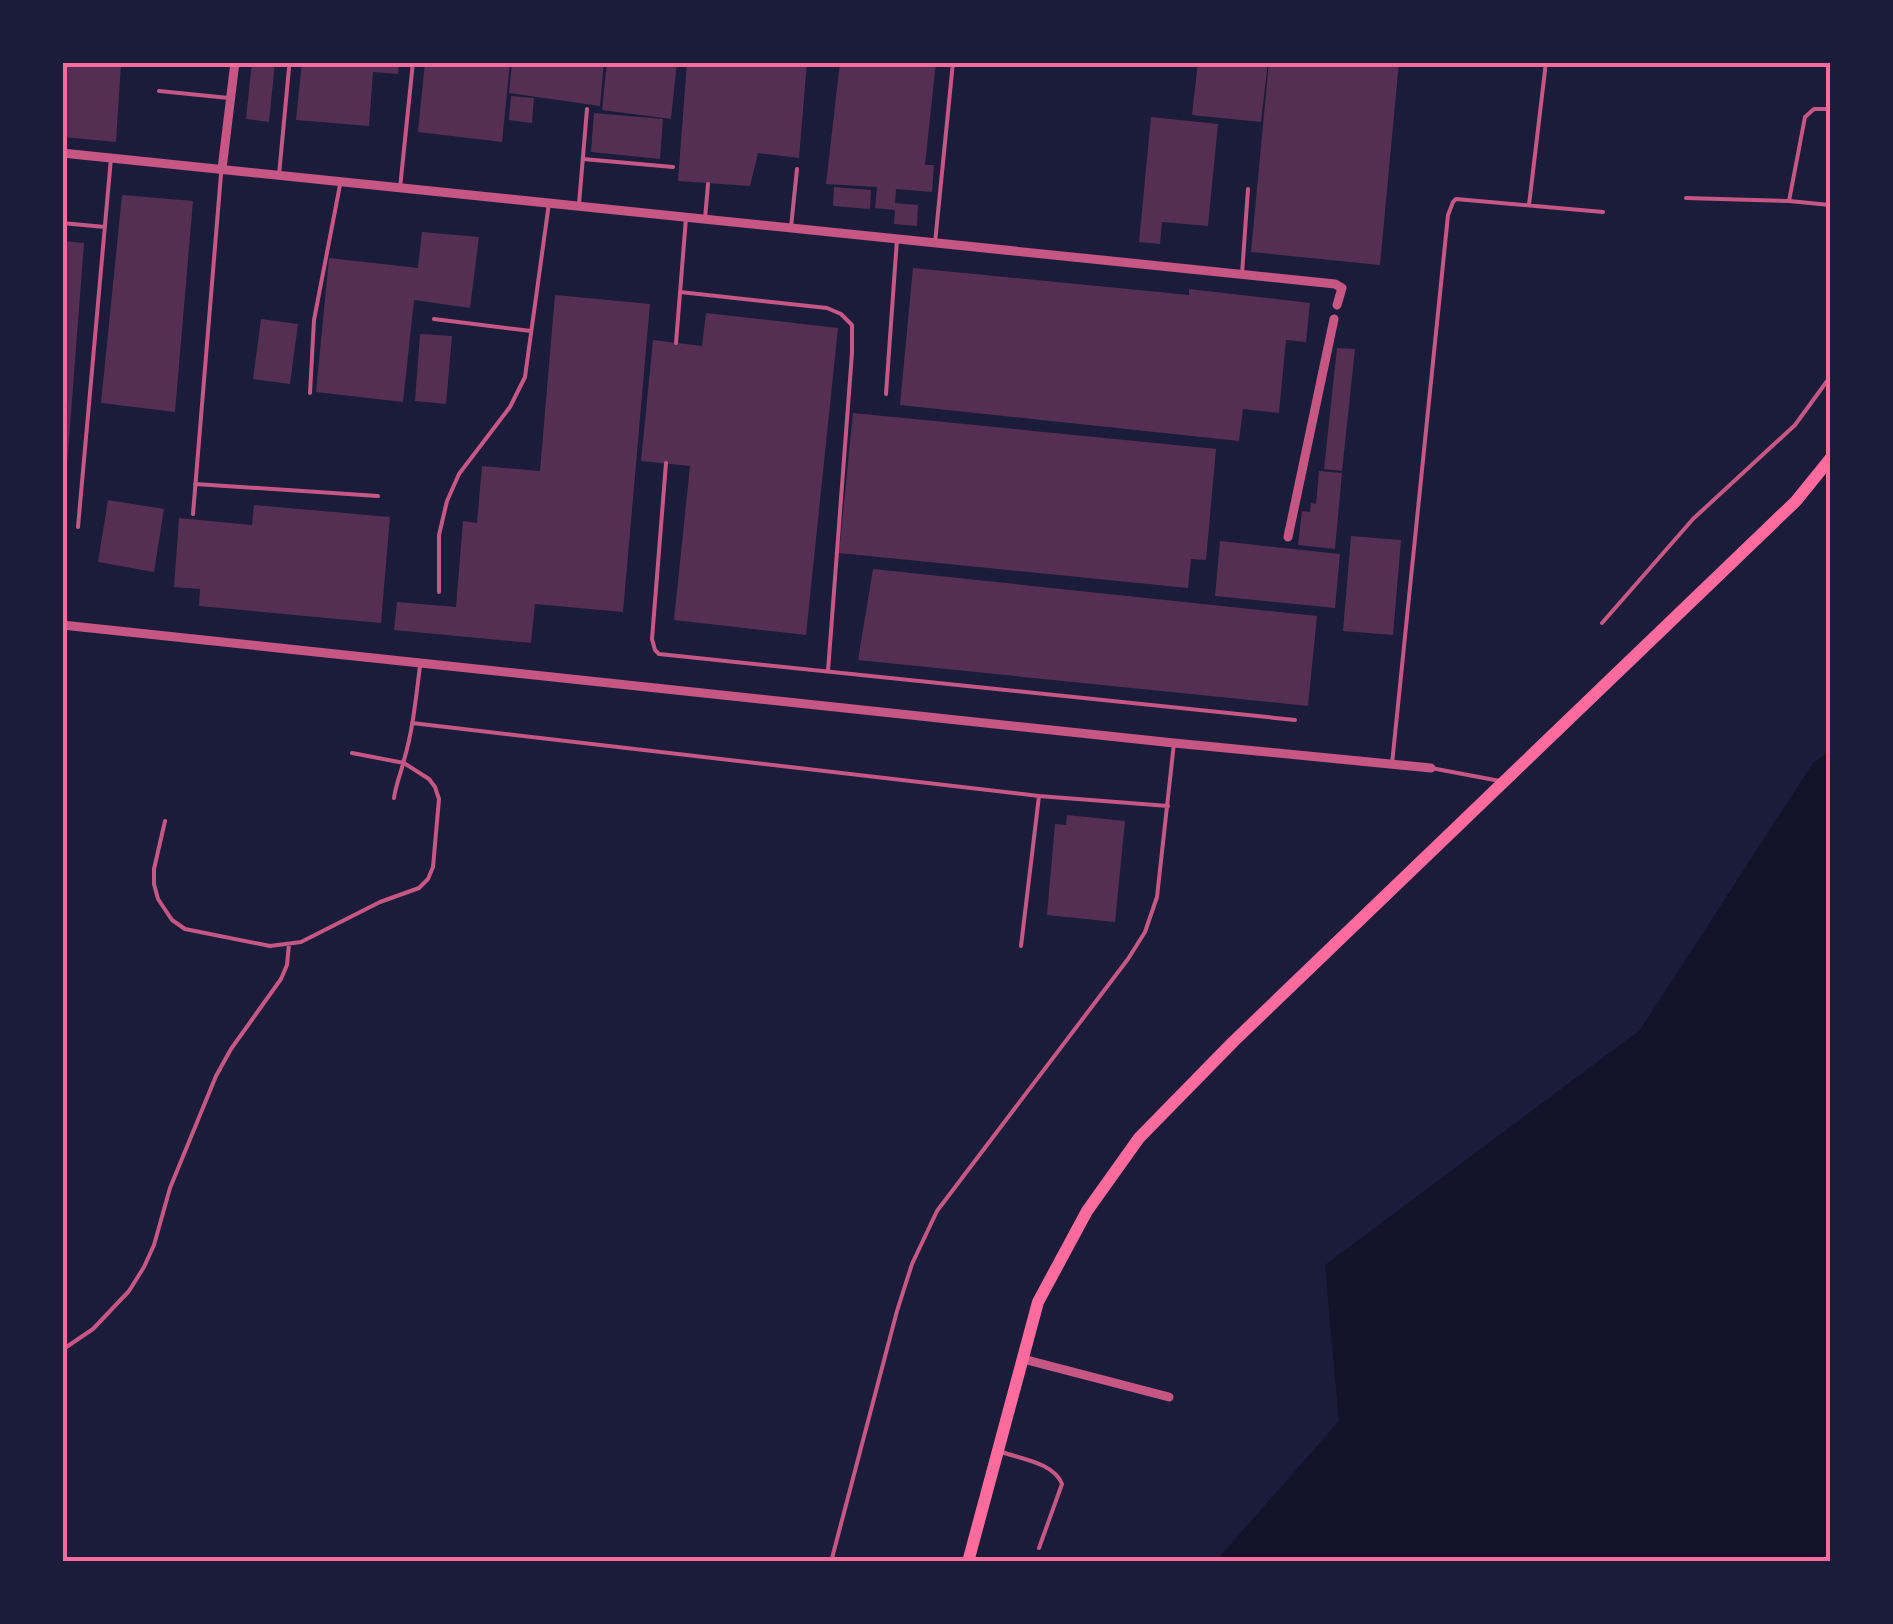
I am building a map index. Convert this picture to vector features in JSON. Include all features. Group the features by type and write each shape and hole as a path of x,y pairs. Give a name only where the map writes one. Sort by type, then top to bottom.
{"main road":[{"path":"968,1562 1038,1302 1087,1211 1139,1138 1233,1042 1796,501 1830,459"}],"street":[{"path":"222,169 235,62"},
{"path":"62,153 1338,284 1342,288 1338,305"},
{"path":"1288,538 1334,319"},
{"path":"62,625 1430,768"},
{"path":"1022,1359 1169,1397"}],"lane":[{"path":"400,188 414,62"},
{"path":"935,243 953,62"},
{"path":"1529,206 1546,62"},
{"path":"278,175 288,68"},
{"path":"159,92 232,98"},
{"path":"579,206 588,109"},
{"path":"1789,201 1806,118 1814,109 1830,110"},
{"path":"78,527 110,158"},
{"path":"583,159 673,167"},
{"path":"192,514 222,169"},
{"path":"791,228 797,169"},
{"path":"310,393 314,320 341,182"},
{"path":"705,219 708,184"},
{"path":"1242,274 1248,189"},
{"path":"1686,198 1830,205"},
{"path":"1392,764 1448,216 1453,202 1456,199 1602,212"},
{"path":"438,592 440,535 447,501 459,474 510,406 525,377 550,203"},
{"path":"676,343 686,216"},
{"path":"62,223 104,227"},
{"path":"886,394 897,239"},
{"path":"680,292 827,308 852,325 828,672"},
{"path":"1334,319 1338,305"},
{"path":"434,319 531,331"},
{"path":"1602,623 1692,519 1795,425 1830,377"},
{"path":"666,464 652,639 655,650 665,656 1295,720"},
{"path":"195,484 378,496"},
{"path":"394,798 412,723 421,662"},
{"path":"412,723 1039,796 1168,806"},
{"path":"831,1562 912,1264 937,1211 1146,932 1157,897 1174,743"},
{"path":"165,822 154,884 158,899 172,920 185,929 270,946 301,942 380,902 419,888 428,880 433,867 439,799 435,787 404,763 352,753"},
{"path":"1430,768 1504,781"},
{"path":"1020,946 1039,796"},
{"path":"62,1350 93,1329 113,1309 144,1267 170,1188 216,1076 281,979 289,944"},
{"path":"997,1450 1053,1470 1060,1477 1062,1484 1040,1548"}],"shaded area":[{"path":"1830,751 1830,1561 1216,1561 1339,1421 1325,1265 1640,1030 1813,763"}],"building":[{"path":"62,62 121,65 116,142 62,137"},
{"path":"252,62 275,62 269,122 246,119"},
{"path":"302,62 399,62 398,74 373,72 369,126 296,120"},
{"path":"425,62 510,62 502,142 418,132"},
{"path":"512,62 604,62 600,106 509,93"},
{"path":"607,62 677,62 671,119 602,110"},
{"path":"687,62 807,62 799,158 758,153 750,186 678,181"},
{"path":"840,62 936,62 925,165 934,165 932,192 896,189 895,203 918,205 917,226 894,224 895,210 875,208 877,187 826,184"},
{"path":"1198,62 1268,62 1261,122 1192,115"},
{"path":"1269,62 1399,62 1380,265 1251,252"},
{"path":"511,96 534,98 532,123 509,120"},
{"path":"594,113 663,119 660,159 591,152"},
{"path":"1151,117 1218,124 1208,226 1162,222 1160,244 1139,242"},
{"path":"834,187 871,190 870,209 833,206"},
{"path":"122,195 193,201 175,412 101,403"},
{"path":"422,232 479,237 470,308 414,300 403,402 316,392 329,258 418,268"},
{"path":"62,241 84,243 65,492 62,492"},
{"path":"913,268 1189,295 1189,289 1310,303 1306,342 1286,340 1279,413 1243,409 1239,441 900,405"},
{"path":"555,295 650,304 623,612 535,604 531,643 394,630 397,602 456,607 463,521 477,523 482,466 540,471"},
{"path":"706,313 838,328 806,635 674,620 690,466 641,461 653,340 702,346"},
{"path":"261,319 298,324 290,384 253,379"},
{"path":"420,334 452,336 446,404 415,401"},
{"path":"1337,348 1355,349 1342,471 1324,469"},
{"path":"853,413 1216,449 1206,560 1191,559 1188,588 839,553"},
{"path":"1319,471 1342,473 1335,549 1298,545 1302,511 1310,512 1311,503 1316,504"},
{"path":"108,500 164,509 154,572 98,562"},
{"path":"254,505 390,517 381,623 199,606 200,589 174,587 179,518 252,525"},
{"path":"1351,536 1401,540 1393,635 1343,631"},
{"path":"1220,541 1340,554 1335,608 1215,596"},
{"path":"873,569 1317,616 1308,706 858,660"},
{"path":"1067,815 1125,821 1115,922 1047,915 1055,824 1066,825"}]}
